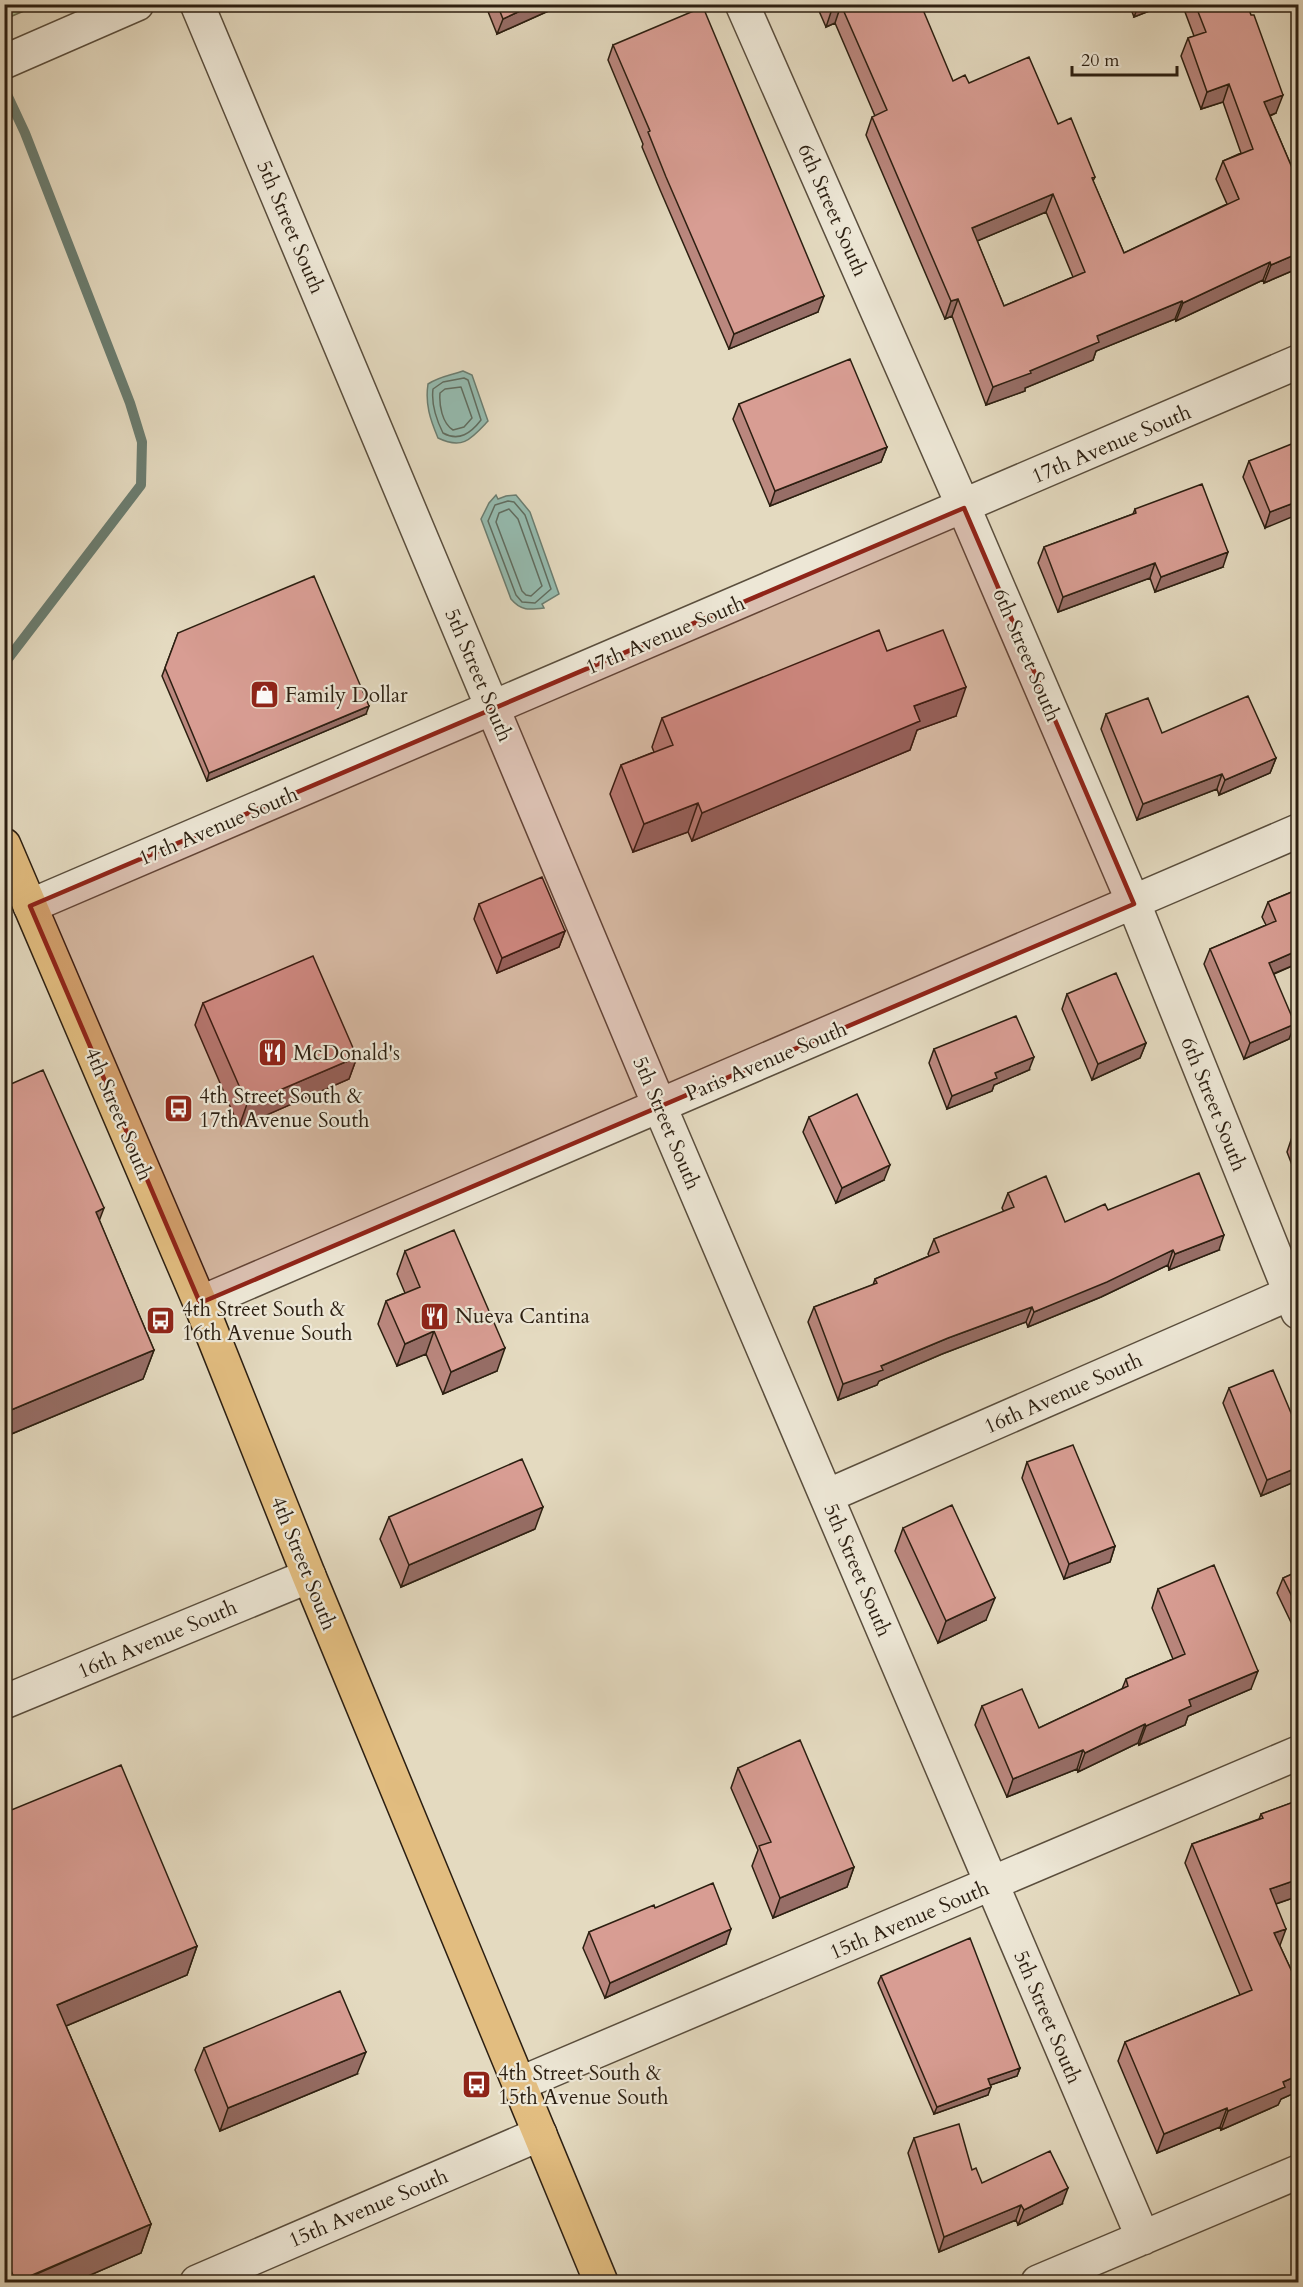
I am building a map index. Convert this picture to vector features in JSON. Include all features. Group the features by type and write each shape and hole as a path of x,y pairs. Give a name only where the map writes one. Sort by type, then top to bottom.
{"main road":[{"name":"4th Street South","path":"4,845 200,1303 309,1576 601,2283"}],"street":[{"path":"4,62 137,4"},
{"name":"5th Street South","path":"197,4 660,1107 1143,2238"},
{"name":"6th Street South","path":"742,4 964,507 1134,904 1296,1299"},
{"name":"17th Avenue South","path":"30,906 1299,362"},
{"name":"Paris Avenue South","path":"200,1303 1134,904 1299,831"},
{"name":"16th Avenue South","path":"827,1496 1296,1299"},
{"name":"16th Avenue South","path":"4,1702 309,1576"},
{"name":"15th Avenue South","path":"519,2084 1299,1753"},
{"name":"15th Avenue South","path":"196,2283 540,2134"},
{"path":"1038,2283 1094,2271 1143,2238 1299,2172"}],"highlighted area":[{"path":"964,508 1134,904 200,1303 30,906"}],"green space":[{"path":"5,4 38,4 38,5 5,19"}],"water":[{"path":"463,371 472,375 488,421 466,441 454,443 438,438 429,411 428,384"},
{"path":"496,495 498,499 516,495 530,512 559,594 542,604 544,608 526,609 518,606 511,599 481,519"}],"building":[{"path":"497,4 535,4 503,19"},
{"path":"830,4 909,4 912,10 921,5 953,81 965,75 969,83 1029,57 1058,124 1071,118 1095,177 1092,178 1124,253 1239,199 1223,161 1253,149 1229,84 1207,92 1188,38 1206,32 1195,4 1247,4 1251,15 1254,15 1283,95 1264,102 1293,170 1299,167 1299,253 1271,265 1270,262 1183,303 1182,301 1097,336 1099,342 1030,371 1031,373 993,387 958,299 951,301 872,117 887,110 841,5 832,9","holes":["1053,194 1085,272 1004,306 972,228"]},
{"path":"703,7 824,296 734,334 666,177 648,132 650,131 613,45"},
{"path":"850,359 887,447 775,491 739,404"},
{"path":"1294,443 1297,449 1299,448 1299,501 1270,512 1249,461"},
{"path":"1202,484 1228,552 1161,577 1155,563 1063,597 1044,547 1136,513 1135,509"},
{"name":"Family Dollar","path":"314,576 369,706 209,773 165,668 178,633"},
{"path":"879,630 887,651 943,630 966,687 914,706 920,721 702,813 698,803 644,824 621,765 673,745 662,718"},
{"path":"1248,696 1276,758 1225,780 1222,774 1143,804 1106,714 1148,698 1162,733"},
{"path":"542,877 565,931 502,958 479,904"},
{"path":"1299,889 1299,950 1269,963 1295,1024 1250,1043 1210,949 1276,921 1268,902"},
{"name":"McDonald's","path":"313,956 357,1057 247,1104 203,1003"},
{"path":"1116,973 1146,1043 1098,1064 1067,994"},
{"path":"1016,1016 1034,1057 995,1073 997,1078 952,1096 934,1049"},
{"path":"43,1070 104,1208 96,1212 154,1350 11,1410 4,1395 4,1087"},
{"path":"857,1094 890,1165 842,1188 809,1117"},
{"path":"1299,1134 1299,1153 1292,1137"},
{"path":"1199,1173 1224,1235 1175,1254 1173,1250 1107,1282 1034,1312 1032,1307 948,1338 881,1366 883,1370 843,1384 814,1307 877,1283 875,1279 939,1252 934,1239 1014,1207 1008,1193 1046,1176 1065,1222 1105,1204 1108,1210"},
{"name":"Nueva Cantina","path":"454,1230 505,1348 451,1372 434,1331 405,1344 386,1301 420,1287 405,1251"},
{"path":"1273,1370 1299,1432 1299,1467 1267,1480 1229,1388"},
{"path":"1073,1445 1115,1546 1069,1564 1027,1462"},
{"path":"522,1459 543,1507 409,1565 389,1517"},
{"path":"952,1505 995,1598 946,1621 903,1528"},
{"path":"1214,1565 1258,1671 1189,1700 1191,1706 1146,1726 1145,1724 1085,1753 1083,1750 1013,1779 982,1706 1022,1689 1039,1728 1128,1686 1126,1679 1185,1654 1158,1589"},
{"path":"1299,1571 1299,1611 1283,1578"},
{"path":"800,1740 854,1867 780,1898 759,1846 771,1842 738,1768"},
{"path":"121,1765 197,1946 57,2005 151,2224 16,2282 4,2255 4,1813"},
{"path":"1299,1800 1299,1879 1270,1889 1286,1929 1274,1933 1299,1987 1299,2075 1283,2082 1285,2087 1164,2134 1125,2042 1252,1990 1192,1844 1263,1818 1261,1814"},
{"path":"713,1883 731,1929 610,1983 589,1932 654,1905 655,1908"},
{"path":"970,1938 1020,2068 988,2079 991,2087 937,2107 881,1976"},
{"path":"340,1991 366,2052 228,2108 204,2048"},
{"path":"959,2124 972,2170 976,2168 982,2183 1050,2151 1068,2188 1024,2210 1021,2205 944,2237 914,2138"}],"waterway":[{"path":"4,88 25,133 130,403 142,442 141,485 4,664"}],"place":[{"name":"Family Dollar","path":"264,695"},
{"name":"McDonald's","path":"272,1053"},
{"name":"4th Street South & 17th Avenue South","path":"178,1108"},
{"name":"Nueva Cantina","path":"434,1316"},
{"name":"4th Street South & 16th Avenue South","path":"161,1321"},
{"name":"4th Street South & 15th Avenue South","path":"477,2085"}]}
